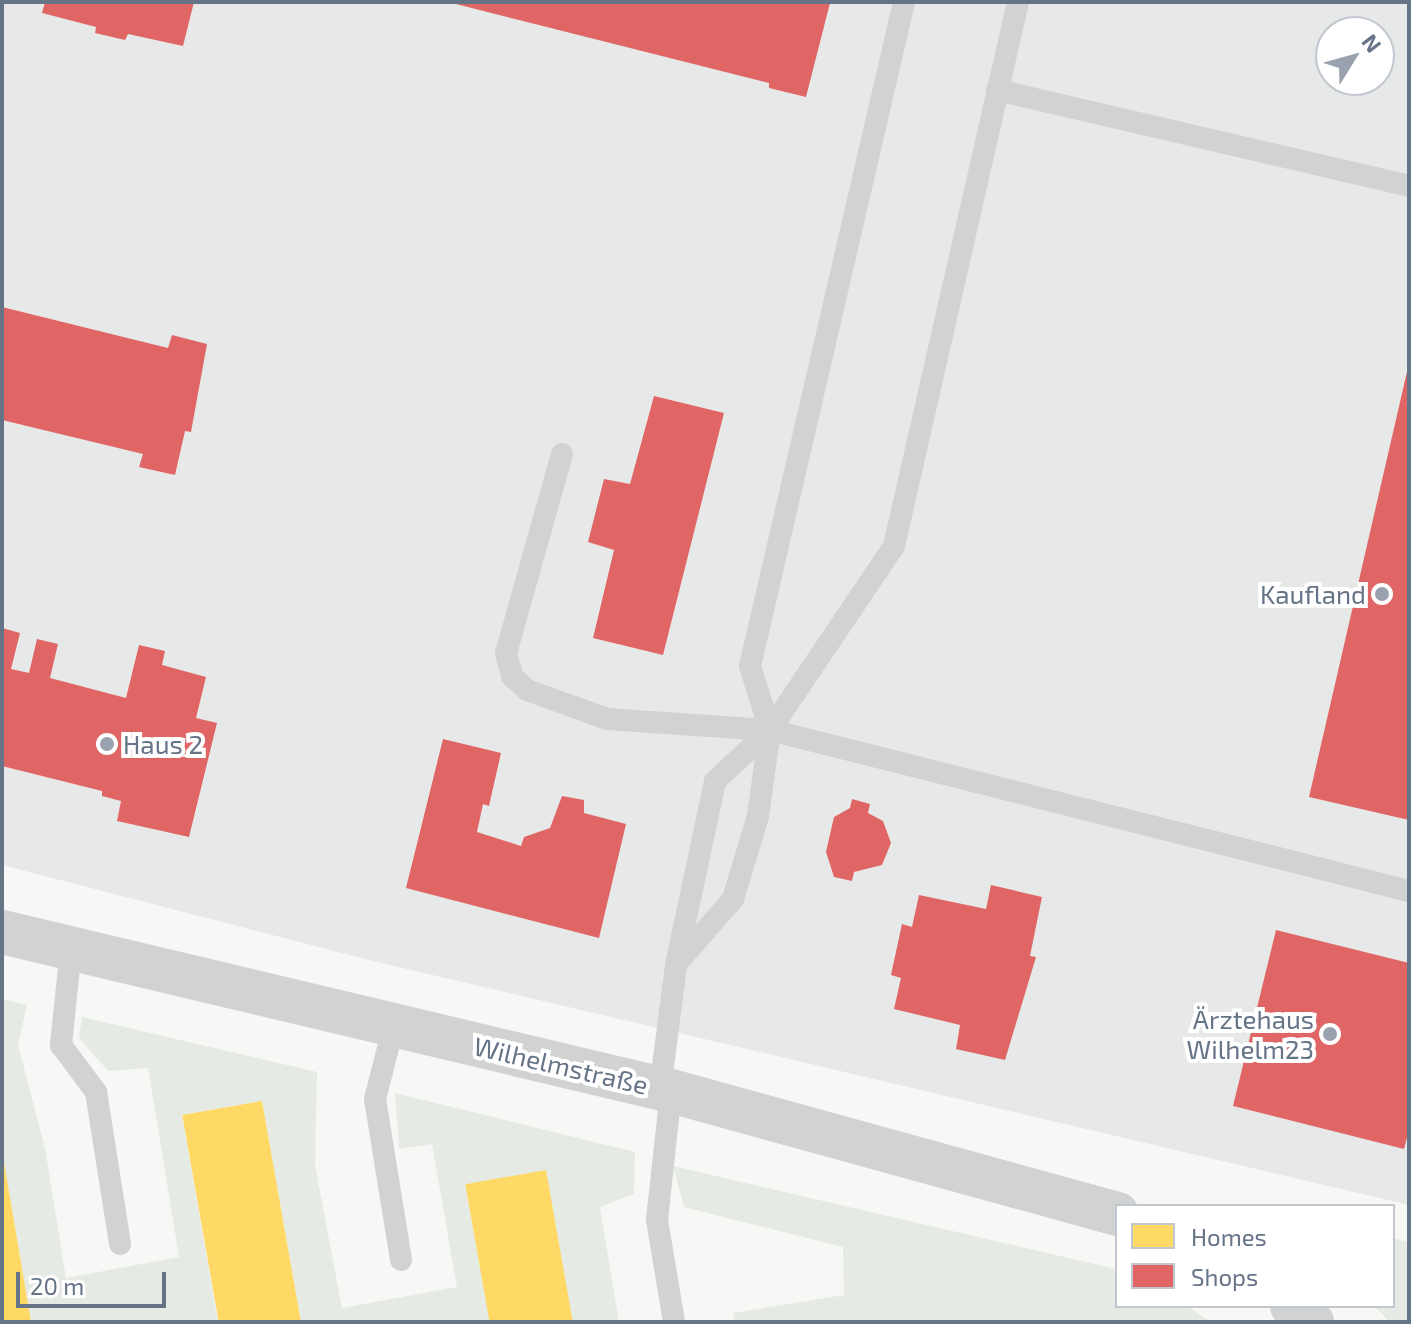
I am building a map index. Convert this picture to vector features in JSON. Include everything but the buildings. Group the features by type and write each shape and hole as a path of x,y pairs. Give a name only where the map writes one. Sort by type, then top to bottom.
{"street":[{"name":"Wilhelmstraße","path":"2,932 665,1090 1115,1213"},
{"path":"1294,1308 1312,1322"}],"lane":[{"path":"676,965 733,899 758,816 770,730 750,666 904,2"},
{"path":"674,1322 657,1220 665,1090 676,965 715,781 770,730 894,546 1018,2"},
{"path":"997,90 1409,186"},
{"path":"562,454 506,653 512,676 527,690 607,719 770,730 1409,891"},
{"path":"71,948 61,1045 96,1092 120,1244"},
{"path":"394,1025 375,1099 401,1260"}],"shaded area":[{"path":"2,2 1409,2 1409,1205 356,957 365,959 2,865"},
{"path":"2,999 27,1005 18,1045 45,1148 66,1278 179,1257 148,1068 108,1071 79,1038 82,1017 317,1072 315,1165 342,1308 457,1287 432,1144 399,1149 395,1093 635,1152 634,1194 600,1207 619,1322 572,1322 465,1184 490,1322 301,1322 262,1101 182,1115 218,1322 31,1322 2,1152"},
{"path":"673,1166 1112,1268 1115,1270 1115,1308 1190,1308 1211,1322 734,1322 733,1313 844,1295 843,1247 684,1207"},
{"path":"1395,1238 1409,1242 1409,1322 1390,1322 1376,1308 1395,1308"}],"place":[{"name":"Kaufland","path":"1382,594"},
{"name":"Haus 2","path":"107,744"},
{"name":"Ärztehaus Wilhelm23","path":"1330,1034"}]}
